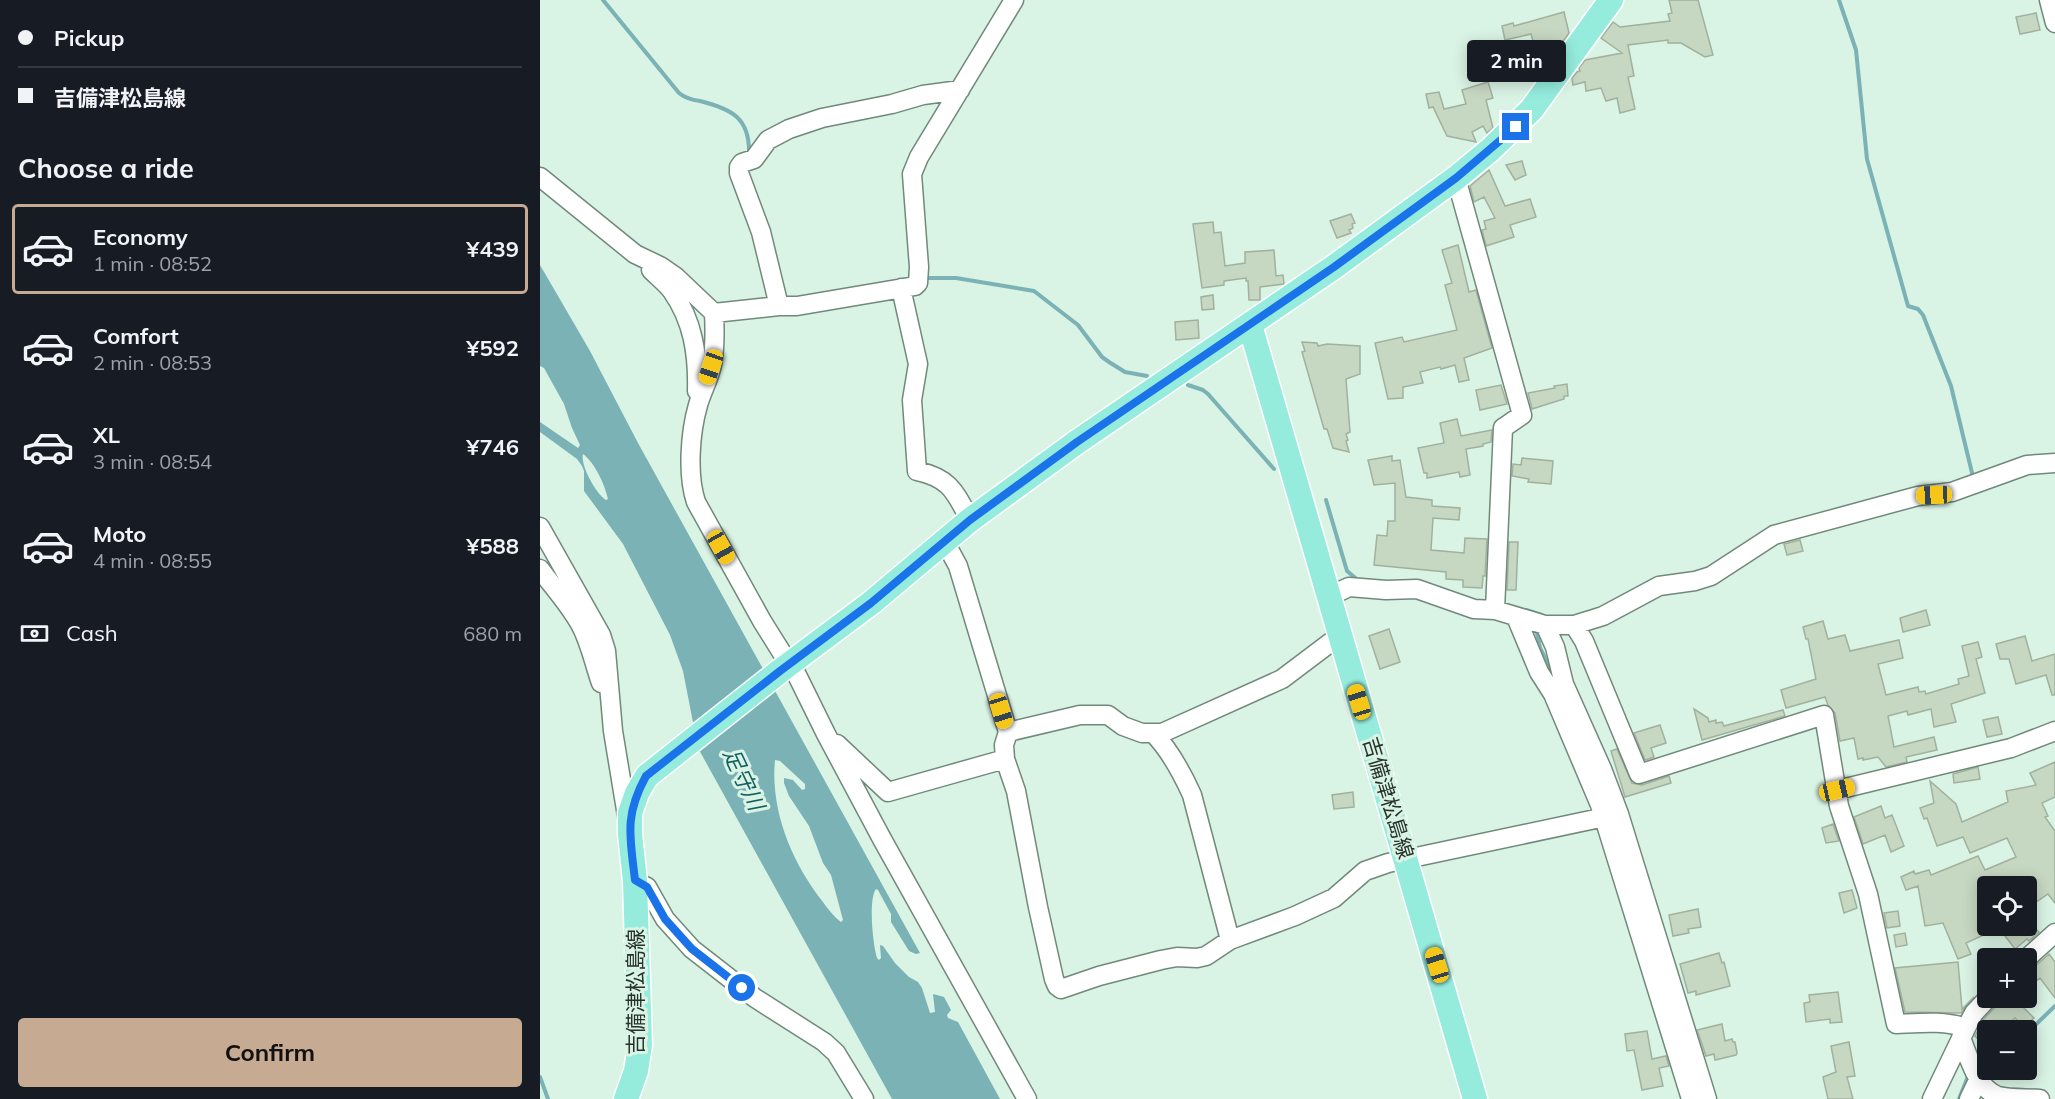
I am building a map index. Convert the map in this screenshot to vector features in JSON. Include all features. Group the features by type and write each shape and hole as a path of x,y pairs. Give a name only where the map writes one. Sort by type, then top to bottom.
{"main road":[{"name":"吉備津松島線","path":"626,1099 636,1071 640,1045 635,880 630,813 646,776 871,603 970,520 1086,436 1334,267 1456,178 1502,140 1532,109 1611,0"},
{"name":"吉備津松島線","path":"1250,325 1475,1099"}],"street":[{"path":"970,520 953,488 933,474 917,471 912,400 918,364 912,282 912,174 919,157 1014,0"},
{"path":"2049,0 2055,23"},
{"path":"779,306 761,232 739,173 739,166 754,159 768,140 789,129 822,118 892,104 923,95 960,90"},
{"path":"540,177 635,254 671,290 692,329 698,366 697,406 690,459 692,488 696,502 762,621 782,652 786,667 826,734 904,881 1027,1099"},
{"path":"1456,178 1522,416 1503,428 1495,605"},
{"path":"635,254 676,277 714,314 715,332 711,367 697,406"},
{"path":"714,314 797,306 912,282"},
{"path":"1328,597 1349,587 1386,590 1417,589 1474,609 1495,605 1533,622 1574,625 1603,616 1659,586 1695,581 1711,576 1774,535 1918,496 1952,492 2027,465 2055,463"},
{"path":"540,527 601,635 606,651 610,705 630,834"},
{"path":"945,542 958,566 1008,732 1004,745 1005,759 1016,791 1038,908 1056,986 1061,989 1099,976 1177,957 1206,956 1230,940 1334,898 1365,871 1405,858 1612,815"},
{"path":"540,569 566,602 580,625 591,648 610,705"},
{"path":"1533,622 1555,646 1564,684 1602,769 1612,815 1692,1099"},
{"path":"1533,622 1539,672 1553,694 1612,815 1707,1099"},
{"path":"1574,625 1584,641 1639,774 1824,716 1839,806 1868,894 1896,1024 1954,1024 1963,1033 1977,1073 1969,1099"},
{"path":"1008,732 1080,715 1108,715 1123,726 1142,732 1153,733 1175,728 1282,679 1339,636"},
{"path":"1837,790 2011,748 2055,731"},
{"path":"1153,733 1184,776 1192,795 1230,940"},
{"path":"826,734 888,792 1005,759"},
{"path":"619,770 646,776"},
{"path":"635,880 647,887 665,919 692,949 755,998 824,1042 836,1053 864,1099"},
{"path":"2037,949 2055,933"},
{"path":"1932,1099 1963,1033 1979,1008"},
{"path":"1982,1080 1989,1091 1999,1096 2040,1099"}],"water":[{"name":"足守川","path":"540,265 590,351 638,443 920,953 909,951 891,922 891,914 876,889 872,912 877,958 879,960 881,958 880,945 883,946 895,963 909,977 918,982 930,1013 935,1012 933,994 944,997 951,1010 947,1015 948,1018 958,1022 1000,1099 892,1099 698,748 683,671 670,635 623,544 584,491 582,466 577,459 540,432 540,422 578,448 580,445 564,404 544,368 540,366","holes":["583,454 599,475 608,499 602,497 590,479 584,465","775,760 780,761 805,784 805,789 802,790 793,780 784,778 789,796 809,826 823,863 831,875 843,920 841,922 831,913 812,887 793,853 776,798"]}],"building":[{"path":"1669,0 1698,0 1713,55 1705,57 1681,43 1668,43 1668,40 1628,45 1634,76 1628,77 1635,109 1620,113 1617,98 1606,101 1601,88 1586,91 1585,82 1573,85 1572,78 1580,71 1579,68 1585,60 1622,53 1601,38 1613,22 1620,27 1670,21 1668,14 1672,13"},
{"path":"1564,12 1569,33 1562,43 1538,50 1531,34 1505,40 1502,26 1513,23 1514,26"},
{"path":"2036,13 2040,30 2020,34 2016,17"},
{"path":"1488,82 1493,98 1486,100 1493,128 1487,133 1483,126 1472,132 1476,142 1447,136 1433,107 1429,108 1426,94 1439,92 1444,109 1466,104 1462,90"},
{"path":"1522,161 1526,175 1515,180 1506,165"},
{"path":"1489,170 1505,206 1530,199 1536,217 1510,225 1514,237 1486,246 1482,230 1486,229 1484,221 1495,218 1484,197 1474,202 1470,186"},
{"path":"1351,214 1355,223 1349,230 1351,233 1337,238 1330,221"},
{"path":"1213,222 1214,233 1221,232 1225,266 1245,263 1245,252 1274,250 1276,276 1283,275 1284,284 1260,287 1260,300 1249,300 1246,278 1224,281 1224,285 1202,288 1193,224"},
{"path":"1458,245 1469,292 1476,290 1492,348 1464,358 1469,380 1459,382 1455,365 1441,369 1440,367 1420,372 1423,383 1403,387 1403,398 1388,399 1375,343 1402,337 1404,342 1457,330 1445,285 1452,283 1442,250"},
{"path":"1213,295 1214,309 1202,310 1201,297"},
{"path":"1198,320 1199,338 1176,340 1175,322"},
{"path":"1302,342 1317,343 1318,346 1327,344 1360,346 1360,374 1346,379 1350,432 1346,434 1348,440 1346,441 1349,452 1333,448 1327,429 1324,429 1302,352 1305,351"},
{"path":"1567,384 1568,396 1564,396 1564,399 1532,409 1528,393"},
{"path":"1501,385 1507,404 1480,410 1476,390"},
{"path":"1457,419 1461,436 1492,430 1491,442 1466,449 1470,475 1460,477 1459,472 1427,478 1418,448 1444,443 1440,423"},
{"path":"1392,456 1392,461 1400,460 1406,497 1432,500 1432,506 1460,508 1459,520 1433,518 1431,550 1464,553 1465,538 1487,539 1482,588 1463,587 1463,580 1446,579 1446,572 1374,565 1377,535 1387,536 1388,521 1395,521 1395,483 1374,485 1368,460"},
{"path":"1522,458 1553,461 1551,484 1528,482 1529,479 1512,476 1513,464 1521,465"},
{"path":"1800,540 1803,551 1787,555 1784,544"},
{"path":"1509,542 1518,542 1516,590 1507,590"},
{"path":"1926,610 1930,625 1903,632 1900,618"},
{"path":"1823,621 1828,639 1845,635 1850,651 1899,640 1903,658 1878,664 1886,695 1918,687 1919,692 1925,691 1926,694 1959,684 1958,679 1969,676 1962,646 1978,642 1982,657 1976,659 1985,693 1951,704 1956,722 1934,727 1931,709 1908,715 1907,711 1888,716 1894,747 1934,737 1937,750 1906,757 1907,762 1886,767 1878,757 1858,759 1854,738 1840,741 1835,713 1825,697 1786,708 1781,690 1816,679 1808,639 1806,639 1803,627"},
{"path":"1389,629 1400,662 1380,669 1369,636"},
{"path":"2025,636 2032,661 2055,654 2055,695 2052,695 2046,675 2016,684 2009,659 2000,659 1996,644"},
{"path":"1694,709 1708,718 1709,722 1716,720 1716,723 1722,722 1724,726 1783,710 1785,716 1702,740"},
{"path":"1998,717 2002,734 1987,737 1983,720"},
{"path":"1660,725 1666,743 1651,748 1654,757 1645,760 1634,733"},
{"path":"1617,749 1632,783 1642,785 1669,776 1671,783 1625,797 1611,751"},
{"path":"2055,762 2055,797 2042,803 2048,816 2045,817 2055,831 2055,903 2048,894 2037,902 2037,876 1977,876 1977,936 1981,936 1966,943 1971,954 1958,959 1943,923 1925,926 1918,886 1906,890 1901,877 1914,871 1915,874 1929,870 1931,875 1978,856 1985,870 2016,857 2007,838 1970,853 1963,837 1937,846 1927,818 1924,819 1920,808 1934,803 1930,781 1956,804 1962,822 2008,802 2006,791 2036,785 2030,773"},
{"path":"1978,767 1980,779 1954,783 1953,774"},
{"path":"1353,792 1354,807 1334,809 1332,795"},
{"path":"1881,806 1885,818 1892,815 1904,846 1891,852 1885,835 1863,844 1854,817"},
{"path":"1833,824 1839,841 1826,843 1822,828"},
{"path":"1852,890 1857,908 1844,913 1839,893"},
{"path":"1698,909 1701,927 1688,929 1689,933 1673,936 1669,915"},
{"path":"1898,911 1900,926 1887,928 1884,913"},
{"path":"1905,933 1907,945 1896,947 1894,935"},
{"path":"2005,936 2035,936 2029,941 2027,939 2014,948"},
{"path":"1719,953 1722,963 1724,962 1730,986 1696,995 1696,991 1688,993 1680,964"},
{"path":"2049,954 2055,962 2055,998 2040,978 2037,980 2037,964"},
{"path":"1958,962 1962,1009 1974,997 1961,1013 1905,1012 1895,968"},
{"path":"1838,992 1842,1022 1830,1023 1830,1019 1806,1022 1804,1003 1810,1002 1809,995"},
{"path":"1994,1008 2024,1008 2034,1018 2032,1020 2015,1018 2013,1020 1983,1020"},
{"path":"1722,1024 1725,1041 1732,1039 1735,1042 1737,1053 1715,1060 1714,1054 1706,1056 1697,1030"},
{"path":"1647,1031 1652,1059 1666,1056 1669,1066 1659,1068 1663,1086 1642,1090 1634,1050 1627,1051 1625,1034"},
{"path":"1849,1042 1855,1076 1847,1077 1853,1099 1828,1099 1823,1077 1836,1072 1831,1046"}],"waterway":[{"path":"603,0 679,93 721,108 737,117 746,132 749,154"},
{"path":"1839,0 1856,50 1867,159 1908,306 1918,309 1923,315 1951,386 1973,477"},
{"path":"923,278 956,278 1034,291 1078,325 1102,357 1125,372 1147,376"},
{"path":"1188,385 1208,394 1274,469"},
{"path":"1326,500 1347,571 1359,581"},
{"path":"1526,610 1542,615"},
{"path":"1536,628 1540,648 1553,674"},
{"path":"2037,1023 2055,1006"},
{"path":"1959,1099 1969,1074"},
{"path":"540,1077 548,1099"}],"route":[{"path":"742,988 692,949 665,919 647,887 635,880 630,813 646,776 871,603 970,520 1077,442 1334,267 1456,178 1516,127"}]}
